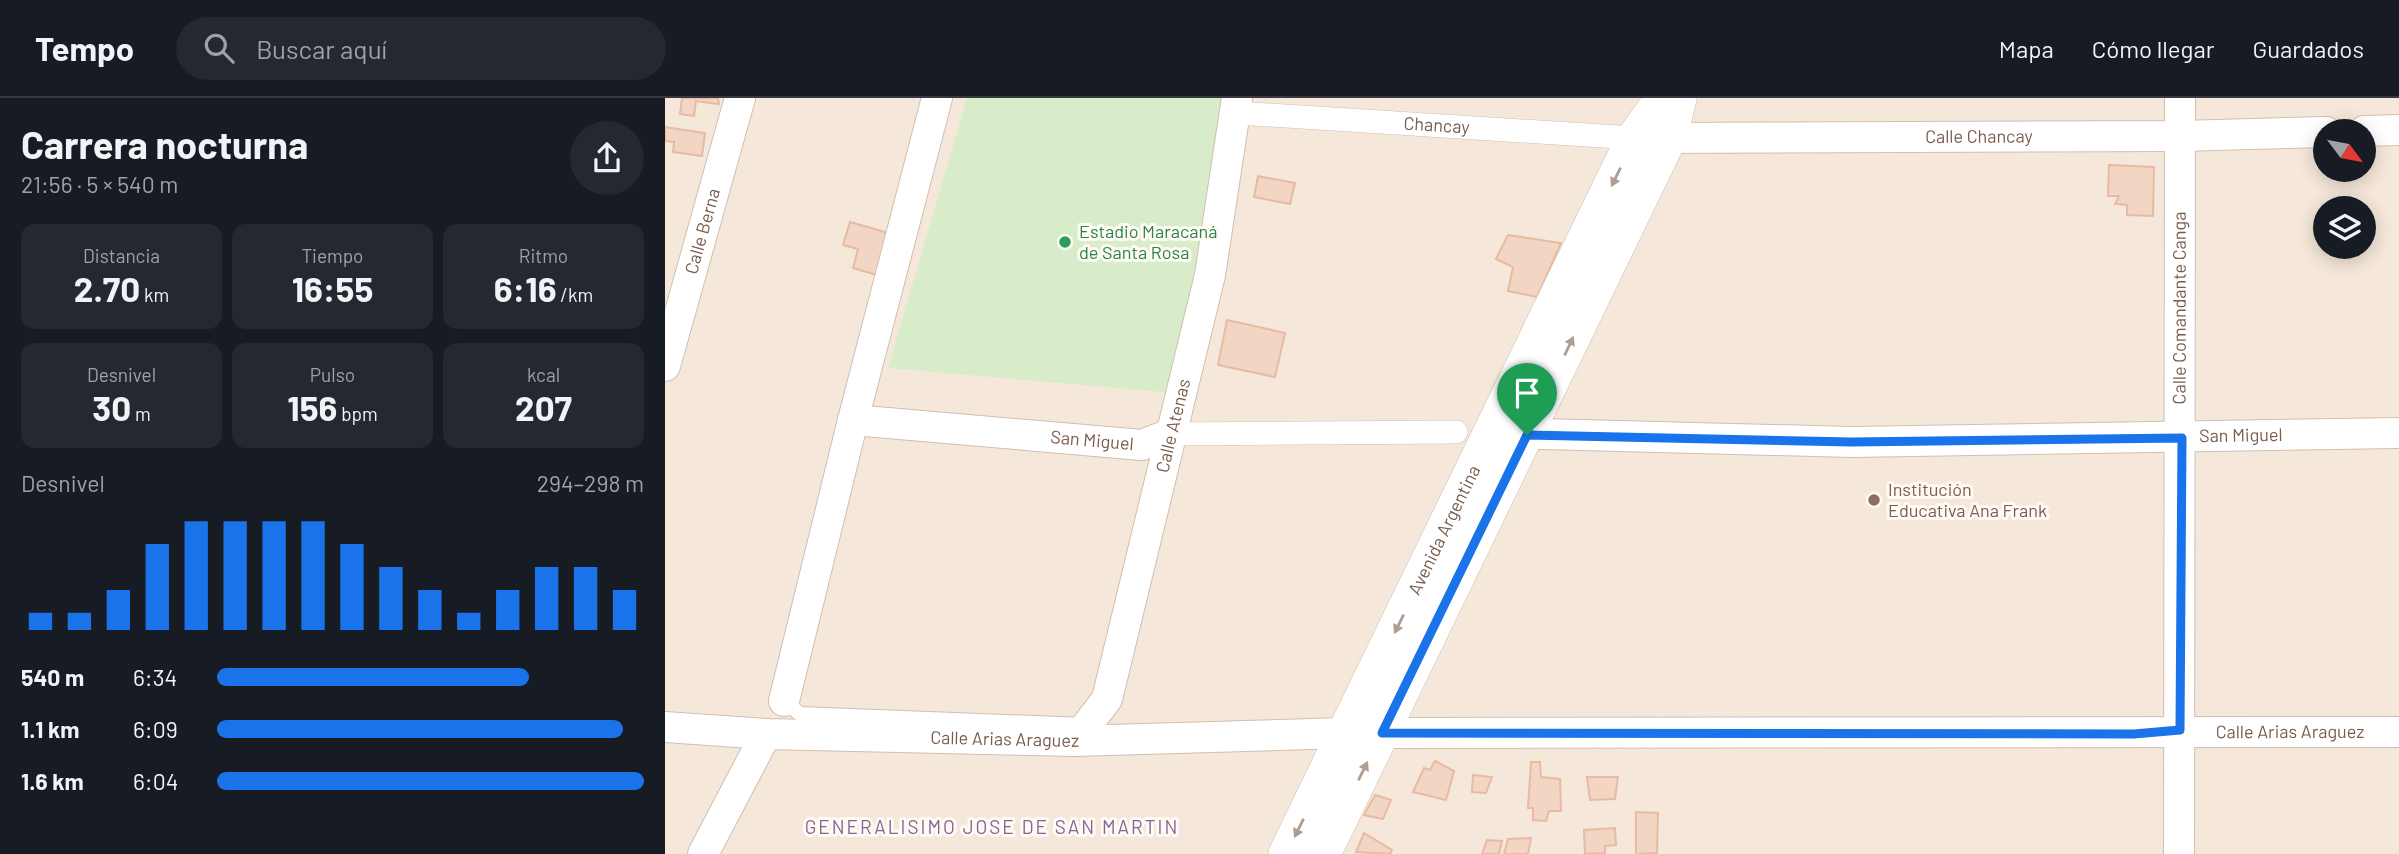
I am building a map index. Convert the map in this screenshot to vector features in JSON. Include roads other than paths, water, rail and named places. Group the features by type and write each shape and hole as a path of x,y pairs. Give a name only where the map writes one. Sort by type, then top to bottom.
{"street":[{"name":"Calle Berna","path":"665,366 740,98"},
{"path":"784,701 853,420 937,98"},
{"name":"Avenida Argentina","path":"1652,137 1664,98"},
{"name":"Avenida Argentina","path":"1322,854 1382,733 1511,433 1652,137 1678,98"},
{"name":"Calle Comandante Canga","path":"2179,854 2182,438 2180,98"},
{"name":"Chancay","path":"1237,106 1652,137"},
{"name":"Calle Atenas","path":"1082,733 1107,699 1210,275 1237,106"},
{"path":"2377,131 2399,130"},
{"name":"Calle Chancay","path":"1652,137 2179,136 2313,132"},
{"name":"San Miguel","path":"853,420 1142,445 1170,434 1455,432"},
{"name":"San Miguel","path":"1511,433 1852,442 2399,433"},
{"name":"Avenida Argentina","path":"1287,854 1345,733 1511,433"},
{"name":"Calle Arias Araguez","path":"665,727 766,734 1345,733"},
{"name":"Calle Arias Araguez","path":"1382,733 2134,734 2180,730 2399,732"},
{"path":"703,854 766,734"}],"lane":[{"path":"784,701 800,713 1082,733"}],"place":[{"name":"Estadio Maracaná de Santa Rosa","path":"1065,242"},
{"name":"Institución Educativa Ana Frank","path":"1874,500"}],"district":[{"name":"GENERALISIMO JOSE DE SAN MARTIN","path":"992,827"}]}
